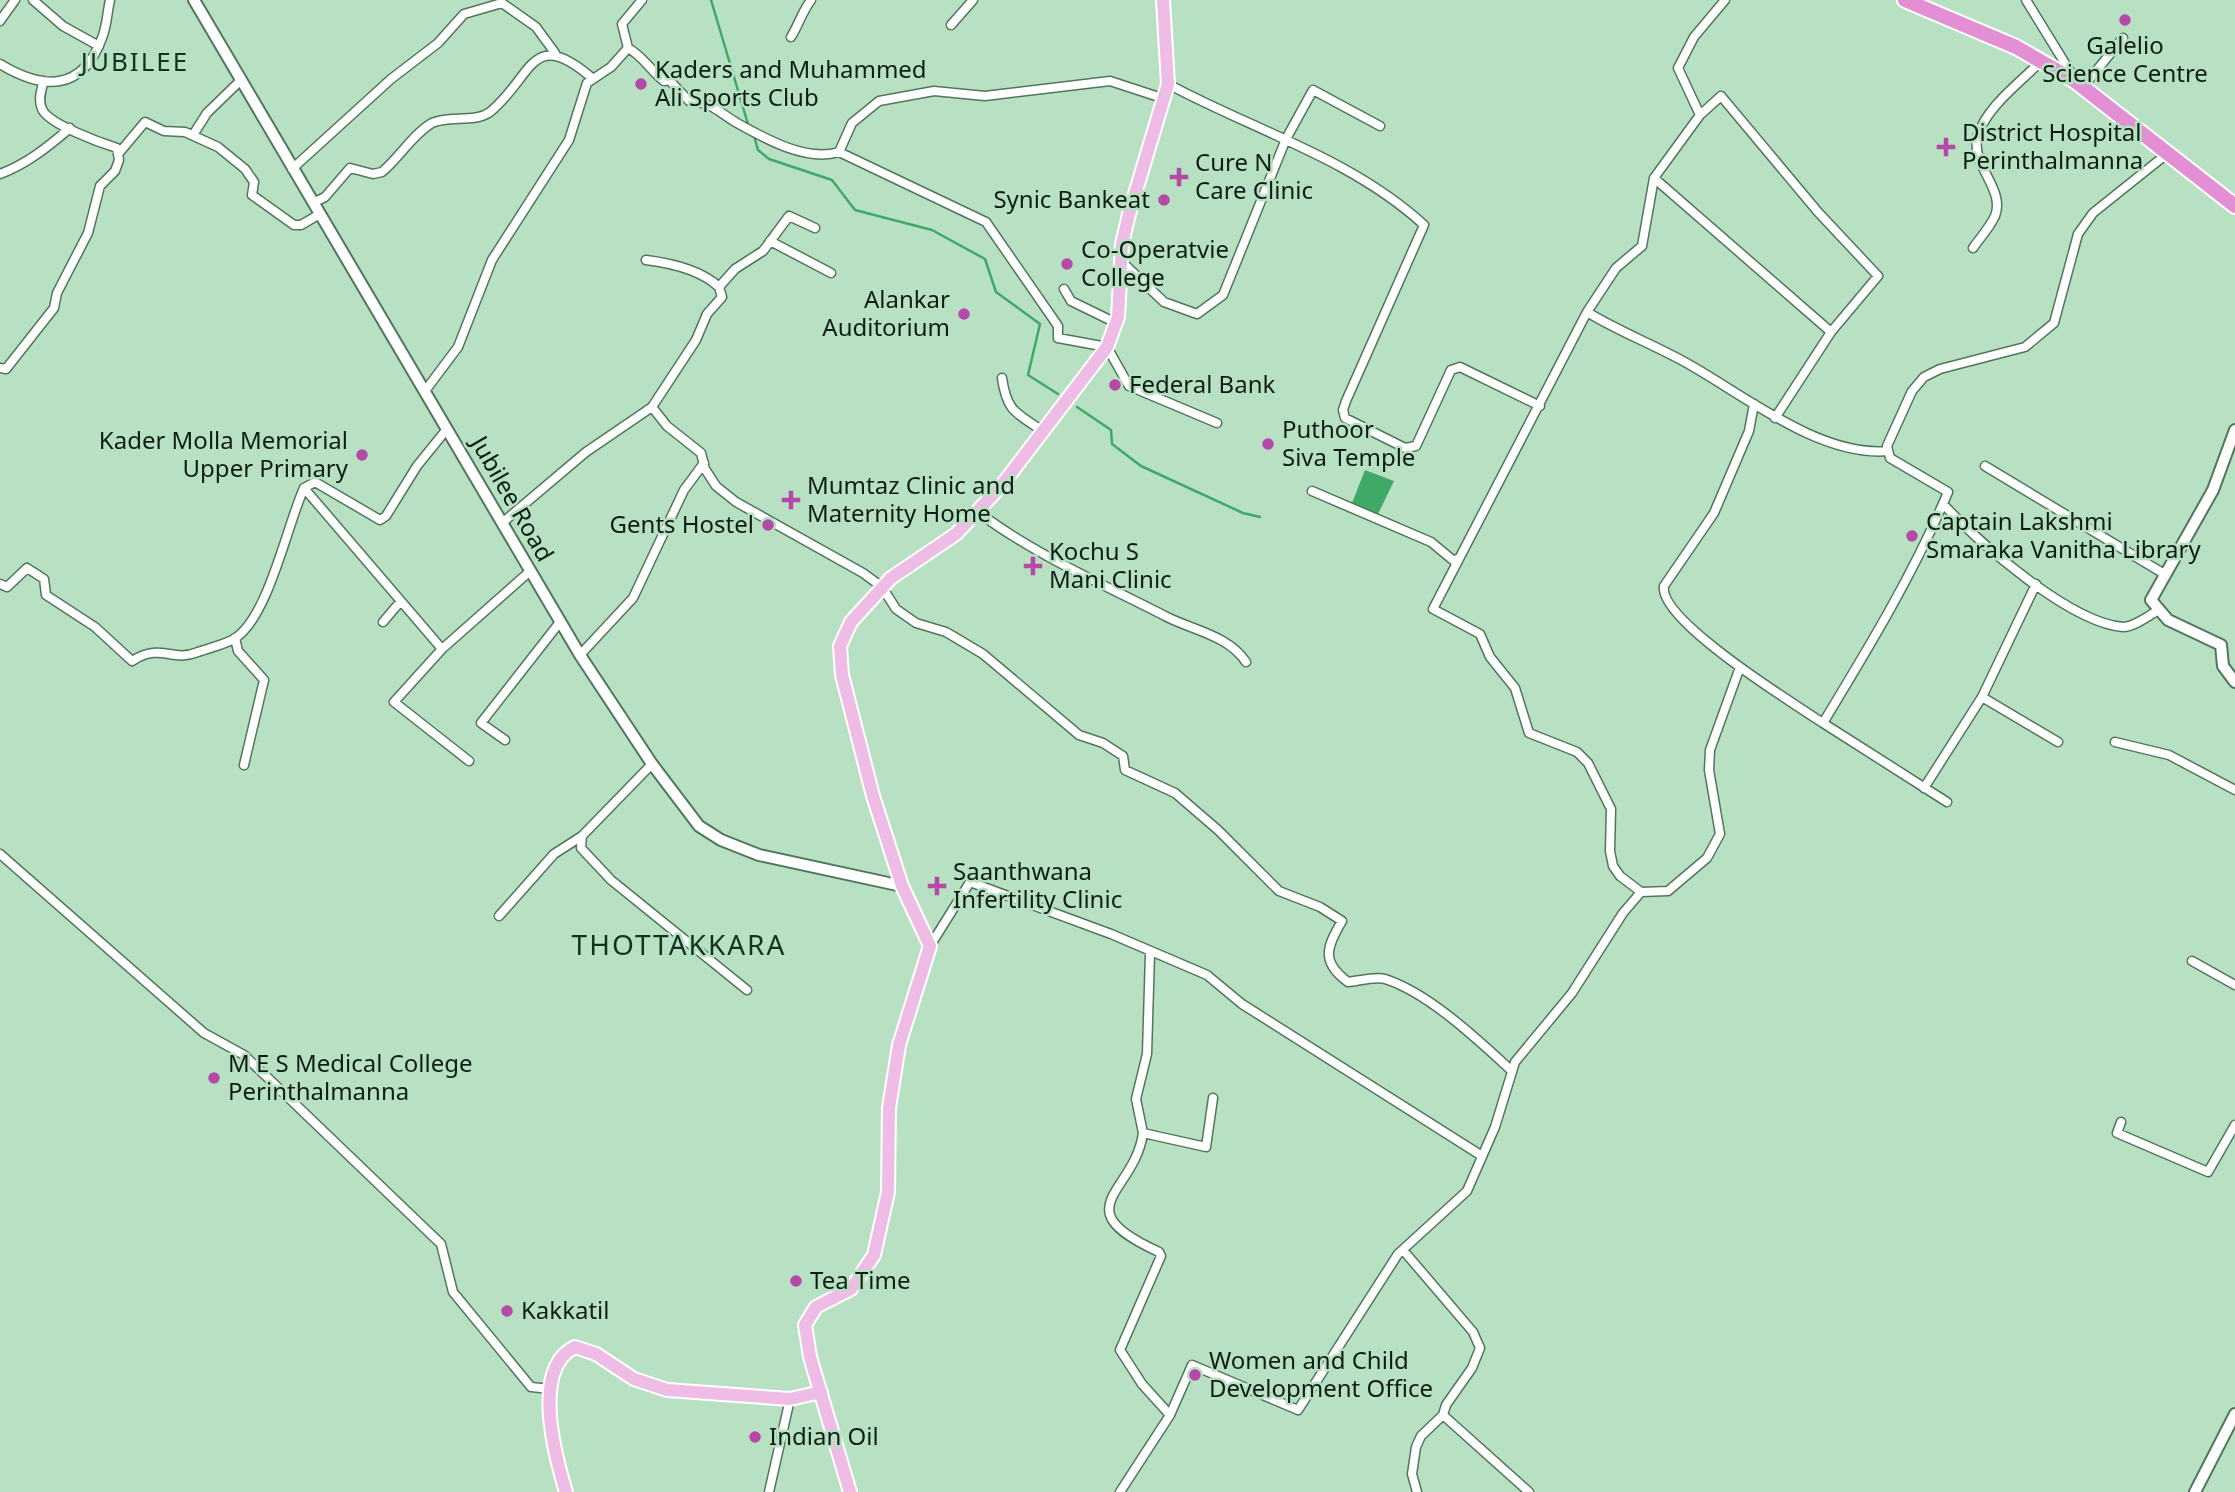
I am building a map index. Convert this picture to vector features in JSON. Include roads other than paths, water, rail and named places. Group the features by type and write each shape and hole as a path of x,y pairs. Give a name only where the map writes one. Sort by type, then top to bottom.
{"highway":[{"path":"1905,0 2016,47 2079,84 2235,206"}],"main road":[{"name":"Jubilee Road","path":"194,0 529,572 652,764 699,826 721,840 759,855 902,886"},
{"path":"850,1492 805,1338 805,1325 816,1307 851,1290 874,1255 888,1192 889,1108 899,1045 930,946 902,886 873,796 839,659 844,634 882,587 906,566 956,534 978,512 1044,432 1107,347 1116,323 1129,214 1168,84 1163,0"},
{"path":"2235,430 2213,490 2151,600 2157,611 2168,620 2221,645 2223,666 2235,682"},
{"path":"566,1492 550,1423 551,1390 559,1360 564,1352 575,1347 596,1354 616,1370 658,1388 715,1395 790,1398 821,1392"},
{"path":"2195,1492 2235,1414"}],"street":[{"path":"1,15 15,0"},
{"path":"33,0 63,26 99,46"},
{"path":"0,64 21,75 65,83 79,74 99,46 110,0"},
{"path":"642,0 622,24 628,48 642,55 653,72 664,81 669,80 689,101 709,103 736,122 796,150 824,156 839,152 986,222 1058,326 1058,338 1107,347 1129,386 1217,422"},
{"path":"791,37 799,24 801,13 811,0"},
{"path":"951,24 973,0"},
{"path":"1700,115 1678,68 1694,37 1726,0"},
{"path":"2026,0 2079,84 2123,38"},
{"path":"292,169 391,79 438,43 464,14 502,3 536,27 555,53 573,61 592,78"},
{"path":"425,391 458,347 492,260 569,140 587,83 611,67 628,48"},
{"path":"313,203 326,197 350,168 373,174 382,172 433,123 488,113 541,57 555,53"},
{"path":"1973,248 1995,215 1996,200 1976,153 1977,136 1984,120 2041,61"},
{"path":"193,135 207,113 241,80"},
{"path":"44,81 40,107 46,115 117,148 119,153"},
{"path":"839,152 852,123 879,101 934,91 985,96 1110,81 1165,99"},
{"path":"1168,84 1286,139 1361,179 1406,209 1424,225 1346,401 1343,410 1345,418 1405,449 1412,448 1416,446 1451,370 1460,366 1540,406"},
{"path":"1122,262 1164,302 1197,314 1223,295 1286,139 1312,90 1380,126"},
{"path":"1740,667 1710,750 1709,770 1720,834 1707,858 1668,891 1641,892 1620,876 1613,866 1610,850 1611,809 1588,762 1577,752 1529,733 1515,688 1490,657 1480,634 1433,609 1587,312 1616,268 1642,246 1654,178 1700,115 1721,96 1818,212 1878,276 1831,332 1775,418"},
{"path":"0,368 6,369 54,308 57,293 88,233 100,186 115,171 119,153 145,122 164,131 193,135 218,147 245,169 254,182 252,195 294,225 302,225 320,214"},
{"path":"0,174 15,169 70,128"},
{"path":"1823,723 1890,612 1923,551 1948,492 1890,458 1887,446 1912,391 1924,377 1940,369 2025,347 2054,323 2078,234 2093,213 2168,153"},
{"path":"1654,178 1831,332"},
{"path":"719,287 735,269 754,259 789,216 815,228"},
{"path":"770,241 831,273"},
{"path":"502,523 586,452 652,407 696,340 707,314 722,297 719,287 705,276 667,263 646,260"},
{"path":"1064,289 1071,301 1116,323"},
{"path":"1587,312 1684,362 1775,418 1853,449 1888,451"},
{"path":"1002,378 1005,401 1010,408 1044,432"},
{"path":"1754,404 1749,431 1717,507 1663,593 1673,612 1740,667 1947,802"},
{"path":"652,407 667,426 701,453 705,469 716,486 736,502 882,587 896,609 916,623 946,632 983,654 1079,734 1103,743 1123,756 1125,770 1175,793 1218,830 1279,891 1320,907 1342,921 1331,939 1328,954 1332,970 1348,982 1384,978 1421,998 1475,1038 1512,1071"},
{"path":"0,584 7,587 27,568 44,579 46,595 95,627 132,661 146,652 163,651 185,657 235,639 260,610 304,488 315,482 325,486 380,520 386,516 417,466 447,429"},
{"path":"580,655 633,598 684,490 704,463"},
{"path":"1985,466 2166,575"},
{"path":"304,488 442,649"},
{"path":"1312,491 1431,542 1454,561 1460,557"},
{"path":"1943,503 1973,537 2036,584 2104,622 2126,627 2157,611"},
{"path":"978,512 1007,534 1178,622 1212,635 1241,654 1246,662"},
{"path":"469,761 394,702 442,649 529,572"},
{"path":"1924,788 1982,697 2036,584"},
{"path":"383,622 400,603"},
{"path":"505,740 481,723 560,622"},
{"path":"235,639 238,651 255,666 264,680 244,765"},
{"path":"1982,697 2058,742"},
{"path":"2115,742 2169,755 2235,790"},
{"path":"499,916 554,854 582,836 652,764"},
{"path":"582,836 581,848 611,880 747,990"},
{"path":"0,854 204,1033 244,1055 441,1244 453,1292 531,1387 551,1390"},
{"path":"930,946 970,882 1111,933 1150,953 1207,975 1242,1004 1482,1156"},
{"path":"1120,1492 1170,1415 1192,1365 1298,1410 1403,1250 1467,1191 1495,1127 1514,1062 1572,993 1622,913 1641,892"},
{"path":"1150,953 1147,1054 1136,1099 1143,1133 1141,1150 1108,1203 1113,1223 1125,1234 1159,1252 1161,1256 1120,1350 1142,1384 1170,1415"},
{"path":"2192,961 2235,985"},
{"path":"1143,1133 1206,1147 1213,1098"},
{"path":"2121,1122 2117,1133 2208,1172 2235,1125"},
{"path":"1403,1250 1473,1332 1480,1348 1472,1368 1446,1405 1443,1415 1422,1436 1416,1447 1412,1474 1417,1492"},
{"path":"769,1492 790,1398"},
{"path":"1443,1415 1529,1492"}],"waterway":[{"path":"711,0 748,124"},
{"path":"754,136 758,150 769,159 832,180 855,210 932,230 985,259 996,292 1040,324 1028,375 1058,394"},
{"path":"1077,407 1111,430 1112,444 1141,466 1243,513 1260,517"}],"place":[{"name":"Galelio Science Centre","path":"2125,20"},
{"name":"Kaders and Muhammed Ali Sports Club","path":"641,84"},
{"name":"District Hospital Perinthalmanna","path":"1946,147"},
{"name":"Cure N Care Clinic","path":"1179,177"},
{"name":"Synic Bankeat","path":"1164,200"},
{"name":"Co-Operatvie College","path":"1067,264"},
{"name":"Alankar Auditorium","path":"964,314"},
{"name":"Federal Bank","path":"1115,385"},
{"name":"Puthoor Siva Temple","path":"1268,444"},
{"name":"Kader Molla Memorial Upper Primary","path":"362,455"},
{"name":"Mumtaz Clinic and Maternity Home","path":"791,500"},
{"name":"Gents Hostel","path":"768,525"},
{"name":"Captain Lakshmi Smaraka Vanitha Library","path":"1912,536"},
{"name":"Kochu S Mani Clinic","path":"1033,566"},
{"name":"Saanthwana Infertility Clinic","path":"937,886"},
{"name":"M E S Medical College Perinthalmanna","path":"214,1078"},
{"name":"Tea Time","path":"796,1281"},
{"name":"Kakkatil","path":"507,1311"},
{"name":"Women and Child Development Office","path":"1195,1375"},
{"name":"Indian Oil","path":"755,1437"}],"district":[{"name":"JUBILEE","path":"135,62"},
{"name":"THOTTAKKARA","path":"679,945"}]}
